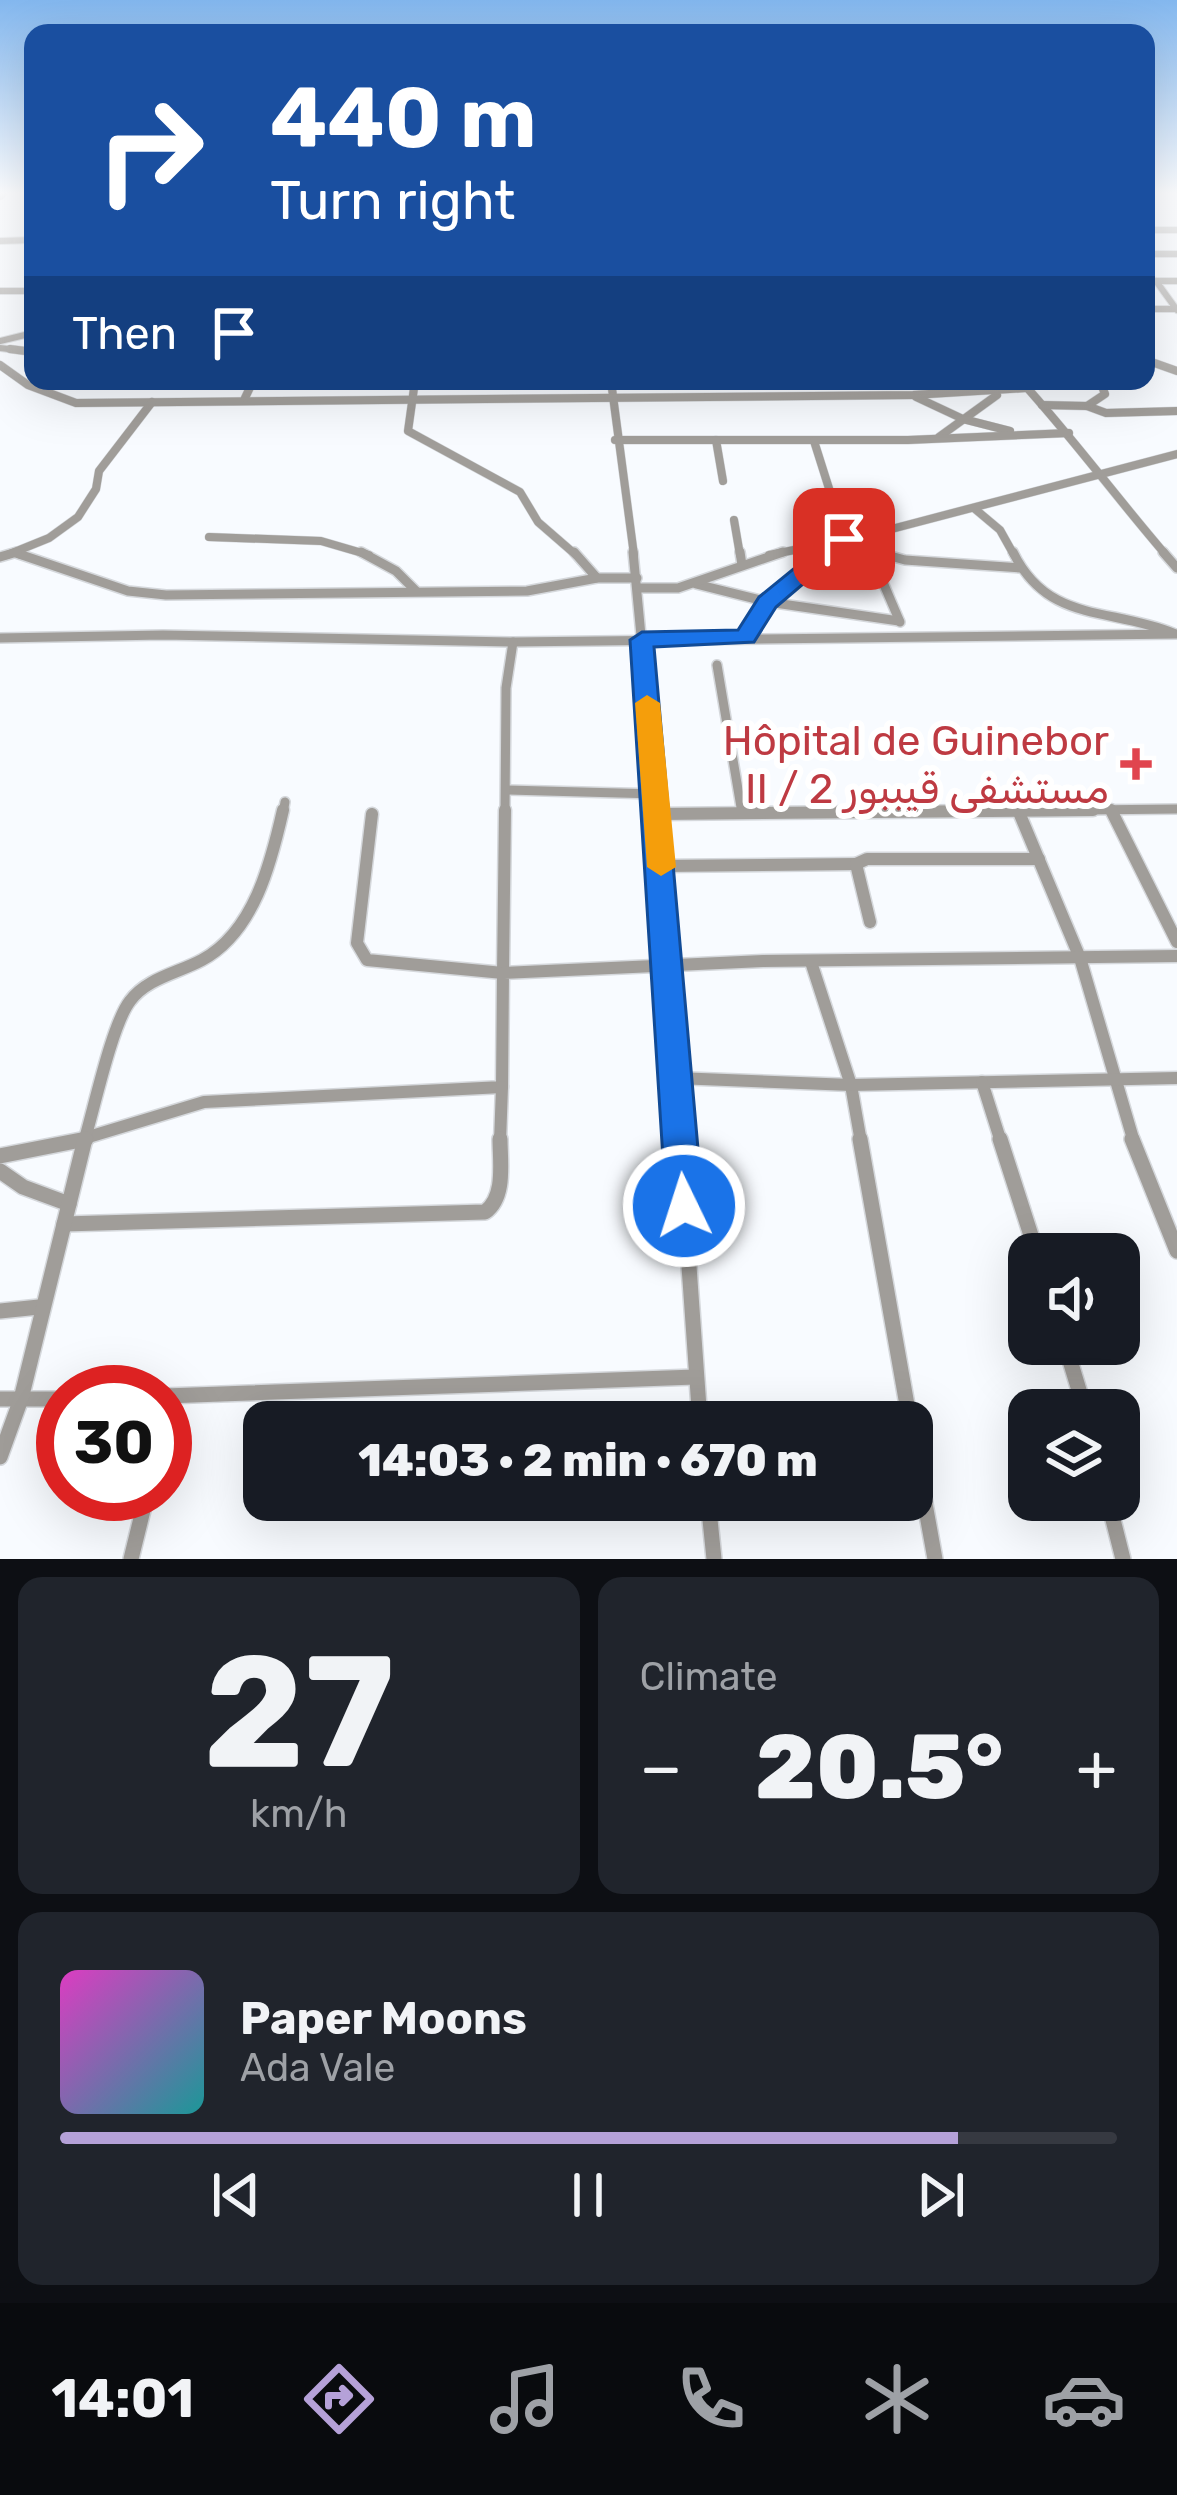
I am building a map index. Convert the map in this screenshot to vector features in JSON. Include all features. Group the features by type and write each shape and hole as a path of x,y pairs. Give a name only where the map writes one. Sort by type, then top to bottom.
{"street":[{"path":"1156,281 1177,281"},
{"path":"1156,281 1177,309"},
{"path":"40,390 67,401 152,402 913,395 1008,390"},
{"path":"245,398 249,390"},
{"path":"414,390 408,431 520,492 538,522 566,543 597,578"},
{"path":"612,390 637,583 658,814 698,1401"},
{"path":"1028,390 1171,553 1177,568"},
{"path":"1087,406 1105,394 1103,390"},
{"path":"938,438 999,393"},
{"path":"930,394 976,410"},
{"path":"913,395 963,419 1021,435"},
{"path":"0,557 56,535 85,513 99,483 99,471 152,402"},
{"path":"1042,405 1087,406 1106,413 1177,411"},
{"path":"616,440 814,441 1069,434"},
{"path":"716,440 723,481"},
{"path":"814,441 844,539"},
{"path":"695,584 815,545 975,509 1177,454"},
{"path":"975,509 1004,530 1021,568 1046,596 1176,634"},
{"path":"734,520 742,565"},
{"path":"865,536 905,636"},
{"path":"208,537 320,539 389,562 416,591"},
{"path":"746,637 767,602 818,555 815,545"},
{"path":"870,550 905,560 1021,568"},
{"path":"16,553 128,591 166,595 527,591 597,578 695,584 767,602 899,621"},
{"path":"0,638 164,634 513,641 1176,634"},
{"path":"64,1224 485,1212 494,1206 499,1190 502,1087 506,688 513,641"},
{"path":"717,665 742,814"},
{"path":"506,790 656,794"},
{"path":"0,1456 21,1400 86,1139 126,1006 141,990 212,955 224,943 251,906 272,860 285,802"},
{"path":"1112,809 1177,942"},
{"path":"658,814 1177,809"},
{"path":"1018,810 1080,958 1114,1079 1177,1251"},
{"path":"373,814 357,943 368,960 503,973 1177,956"},
{"path":"661,866 1039,859"},
{"path":"856,864 870,922"},
{"path":"811,962 850,1085 906,1401"},
{"path":"676,1078 850,1085 1177,1078"},
{"path":"982,1082 1029,1233"},
{"path":"0,1156 86,1139 204,1102 502,1087"},
{"path":"0,1171 23,1187 69,1204"},
{"path":"0,1311 39,1307"},
{"path":"192,1395 695,1376"},
{"path":"0,1400 36,1400"},
{"path":"131,1559 140,1521"},
{"path":"710,1521 714,1559"},
{"path":"927,1521 934,1559"},
{"path":"1113,1521 1123,1559"}],"slow traffic":[{"path":"647,703 661,867"}],"place":[{"name":"Hôpital de Guinebor II / مستشفى قيببور 2","path":"1136,764"}],"route":[{"path":"684,1206 642,640 746,637 767,602 818,555 815,545 844,539"}]}
